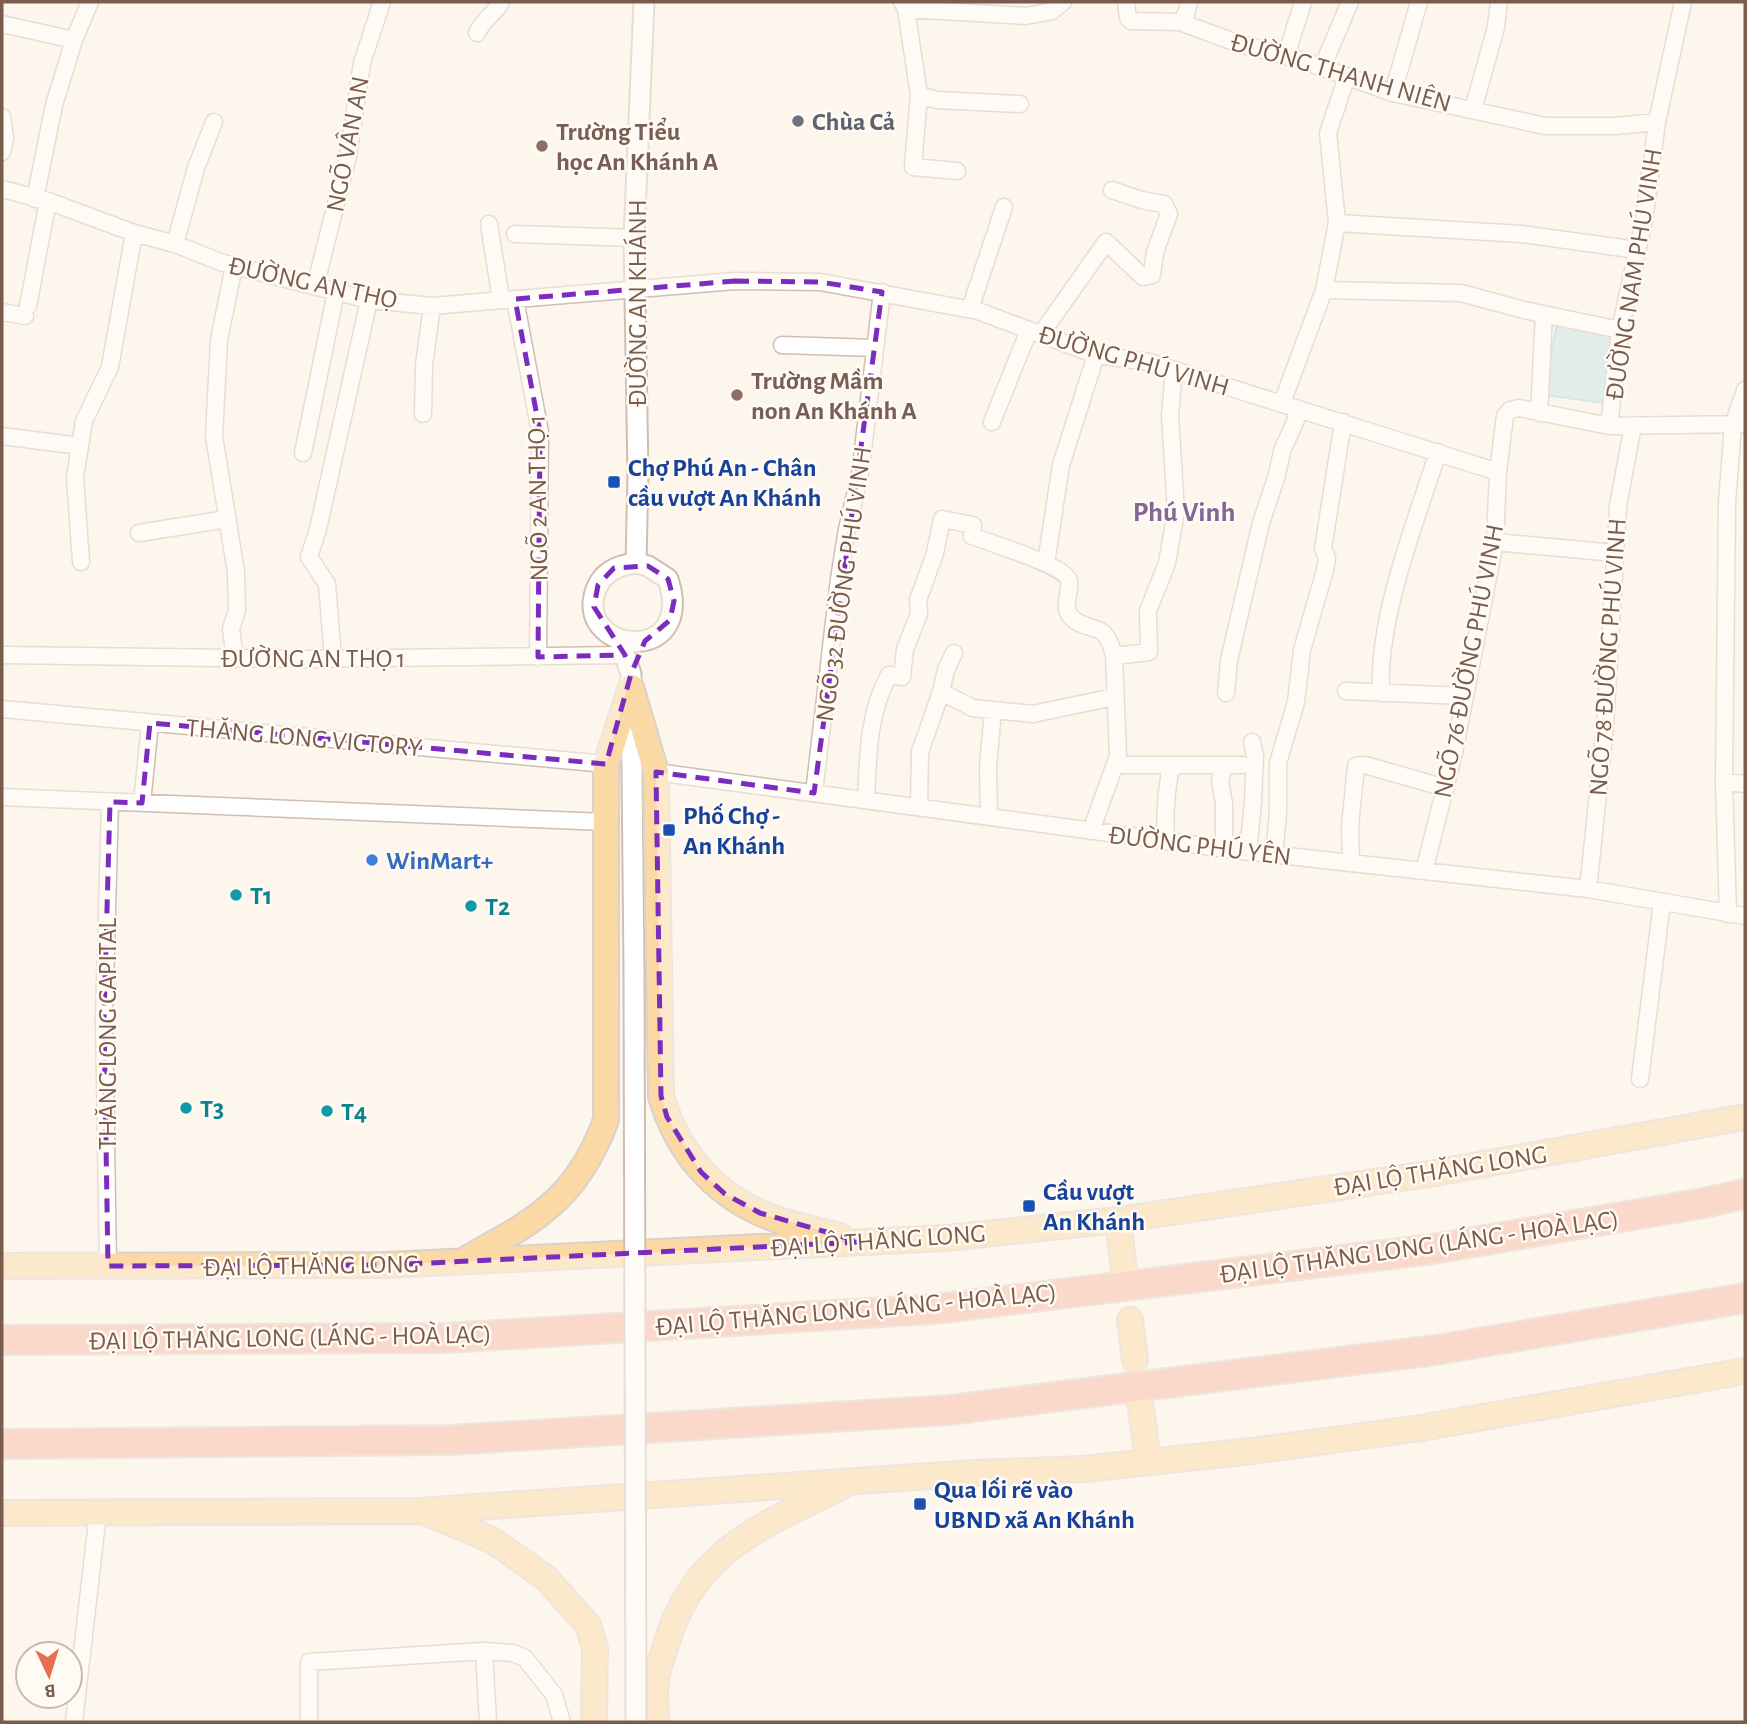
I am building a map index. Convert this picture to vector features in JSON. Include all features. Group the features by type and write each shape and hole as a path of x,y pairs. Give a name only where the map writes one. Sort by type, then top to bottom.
{"highway":[{"name":"ĐẠI LỘ THĂNG LONG (LÁNG - HOÀ LẠC)","path":"2,1340 447,1338 935,1309 1433,1249 1745,1194"},
{"path":"2,1444 450,1440 949,1410 1436,1350 1745,1298"}],"main road":[{"path":"461,1262 546,1209 577,1175 597,1144 606,1120 606,764 627,664"},
{"path":"627,664 656,772 661,1096 667,1117 701,1172 725,1194 760,1213 862,1242"},
{"name":"ĐẠI LỘ THĂNG LONG","path":"2,1266 388,1265 947,1238 1118,1220 1435,1173 1745,1117"},
{"path":"1118,1220 1125,1279"},
{"path":"1130,1320 1135,1360"},
{"path":"2,1513 420,1511 974,1473 1084,1469 1252,1451 1437,1425 1745,1371"},
{"path":"1139,1394 1148,1462"},
{"path":"656,1722 656,1679 672,1620 697,1580 729,1547 767,1523 853,1482"},
{"path":"420,1511 492,1540 546,1578 588,1625 594,1648 594,1722"}],"street":[{"path":"2,312 26,311 54,105 74,40 90,2"},
{"name":"NGÕ VÂN AN","path":"315,287 348,156 362,63 382,2"},
{"path":"477,33 485,19 496,13 501,2"},
{"name":"ĐƯỜNG AN KHÁNH","path":"636,563 637,287 634,238 644,2"},
{"path":"957,171 913,167 919,95 904,6 1026,16 1039,8 1052,10 1063,2"},
{"name":"ĐƯỜNG THANH NIÊN","path":"1126,2 1128,18 1131,21 1180,22 1394,93 1545,125 1616,126 1657,122"},
{"path":"1180,22 1186,14 1189,2"},
{"path":"1286,56 1303,2"},
{"path":"1322,68 1350,2"},
{"path":"1394,93 1419,2"},
{"path":"1474,110 1496,27 1499,2"},
{"name":"ĐƯỜNG NAM PHÚ VINH","path":"1609,426 1620,330 1644,220 1657,122 1683,2"},
{"path":"2,24 74,40"},
{"path":"1226,693 1229,660 1258,533 1282,451 1296,420 1289,406 1324,290 1337,223 1328,133 1347,76"},
{"path":"919,95 950,101 1020,104"},
{"path":"2,117 5,138 2,152"},
{"path":"175,244 195,168 214,122"},
{"name":"ĐƯỜNG AN THỌ","path":"2,188 234,266 369,300 432,306 637,287"},
{"path":"992,422 1035,332 1106,242 1143,277 1152,275 1155,251 1169,214 1164,204 1141,200 1112,190"},
{"path":"970,309 1004,206"},
{"path":"1337,223 1522,234 1637,250"},
{"name":"NGÕ 2 AN THỌ 1","path":"489,224 540,432 538,657"},
{"path":"81,562 75,477 84,421 110,367 134,233"},
{"path":"515,234 634,238"},
{"path":"234,266 219,340 214,436 236,572 237,610 231,629 235,659"},
{"name":"ĐƯỜNG PHÚ VINH","path":"637,287 735,281 820,282 970,309 1096,355 1149,362 1498,472"},
{"path":"1324,290 1461,293 1620,330"},
{"path":"303,453 336,292"},
{"name":"NGÕ 32 ĐƯỜNG PHÚ VINH","path":"814,793 839,579 860,474 882,292"},
{"path":"333,659 327,584 309,557 318,529 369,300"},
{"path":"423,414 424,365 432,306"},
{"path":"1544,314 1539,413 1609,426 1739,425"},
{"path":"782,345 875,348"},
{"path":"1046,564 1061,465 1096,355"},
{"path":"1114,656 1149,652 1148,611 1167,563 1175,511 1170,415 1174,370"},
{"path":"1728,914 1724,782 1727,502 1745,390"},
{"name":"NGÕ 76 ĐƯỜNG PHÚ VINH","path":"1424,871 1454,753 1496,542 1498,472 1505,416 1510,410 1519,408 1539,413"},
{"path":"1274,855 1278,813 1278,763 1296,702 1302,650 1325,570 1327,558 1323,549 1343,422"},
{"name":"NGÕ 78 ĐƯỜNG PHÚ VINH","path":"1588,889 1605,727 1618,506 1633,425"},
{"path":"2,436 80,446"},
{"path":"1381,692 1383,640 1393,595 1438,452"},
{"path":"139,533 228,519"},
{"path":"866,800 869,749 877,702 889,675 902,677 905,649 919,614 918,600 935,553 942,519 973,525 972,536 1046,564 1067,576 1069,615 1074,620 1104,633 1111,645 1114,656 1118,756 1091,831"},
{"path":"1496,542 1615,554"},
{"path":"627,664 596,618 594,595 605,575 614,568 636,563 648,566 668,579 674,601 666,628 659,635 631,643 627,664 634,970 636,1722"},
{"path":"627,664 645,641"},
{"path":"919,807 920,752 954,653"},
{"name":"ĐƯỜNG AN THỌ 1","path":"2,655 235,659 538,657 627,664"},
{"path":"1346,691 1464,696"},
{"path":"941,692 973,708 1033,714 1114,697"},
{"name":"THĂNG LONG VICTORY","path":"2,709 606,764"},
{"path":"989,817 988,767 993,710"},
{"path":"142,803 150,723"},
{"path":"1248,852 1255,756 1252,742"},
{"path":"1115,765 1243,765"},
{"path":"1166,841 1164,816 1167,790 1170,771 1177,765"},
{"path":"1224,765 1220,781 1224,804 1224,849"},
{"path":"1351,863 1350,826 1356,766 1365,765 1446,788"},
{"name":"ĐƯỜNG PHÚ YÊN","path":"656,772 1224,849 1588,889 1745,916"},
{"path":"1724,782 1745,784"},
{"path":"2,797 605,822"},
{"name":"THĂNG LONG CAPITAL","path":"108,1266 104,1018 110,802"},
{"path":"1640,1079 1662,902"},
{"path":"74,1722 98,1513"},
{"path":"484,1651 488,1722"},
{"path":"309,1722 309,1662 484,1651 513,1653 525,1658 554,1695 562,1722"}],"highlighted area":[{"path":"735,281 820,282 882,292 814,793 656,772 661,1096 667,1117 701,1172 725,1194 760,1213 861,1242 388,1265 108,1266 104,1018 110,802 142,803 150,723 606,764 631,674 645,641 670,620 674,601 668,579 648,566 614,568 598,585 594,607 625,655 538,657 540,432 515,299"}],"water":[{"path":"1558,319 1616,332 1605,403 1543,395"}],"place":[{"name":"Chùa Cả","path":"798,121"},
{"name":"Trường Tiểu học An Khánh A","path":"542,146"},
{"name":"Trường Mầm non An Khánh A","path":"737,395"},
{"name":"Chợ Phú An - Chân cầu vượt An Khánh","path":"614,482"},
{"name":"Phố Chợ - An Khánh","path":"669,830"},
{"name":"WinMart+","path":"372,860"},
{"name":"T1","path":"236,895"},
{"name":"T2","path":"471,906"},
{"name":"T3","path":"186,1108"},
{"name":"T4","path":"327,1111"},
{"name":"Cầu vượt An Khánh","path":"1029,1206"},
{"name":"Qua lối rẽ vào UBND xã An Khánh","path":"920,1504"}],"district":[{"name":"Phú Vinh","path":"1184,511"}]}
